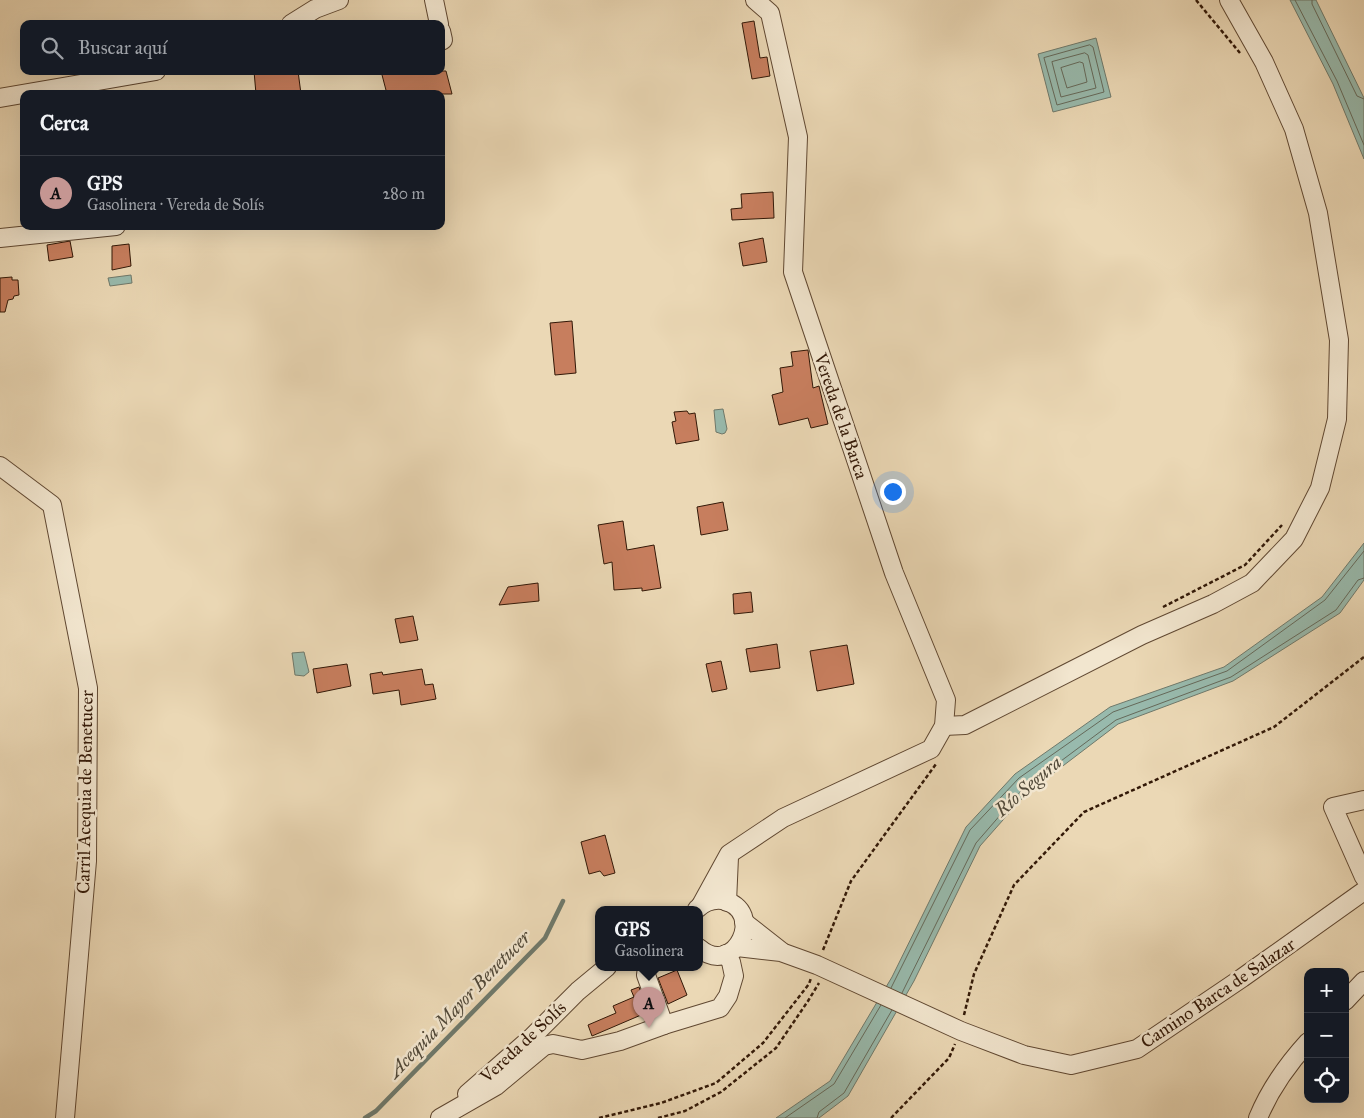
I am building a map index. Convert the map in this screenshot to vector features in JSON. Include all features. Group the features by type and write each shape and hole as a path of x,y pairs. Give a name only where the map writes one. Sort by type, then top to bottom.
{"street":[{"path":"298,20 316,9 339,0"},
{"path":"434,0 438,20"},
{"name":"Vereda de la Barca","path":"729,854 783,818 931,748 944,726 946,700 894,573 793,272 798,137 770,13 755,0"},
{"path":"944,726 965,725 1142,635 1213,604 1252,583 1294,539 1320,488 1337,419 1339,340 1318,213 1294,129 1264,62 1229,0"},
{"path":"46,90 133,75"},
{"path":"0,98 20,95"},
{"path":"0,238 77,230"},
{"name":"Carril Acequia de Benetucer","path":"0,466 52,505 88,688 87,861 65,1118"},
{"path":"1364,800 1333,807 1364,877"},
{"path":"701,906 709,901 727,902 729,854"},
{"path":"700,906 729,854"},
{"name":"Camino Barca de Salazar","path":"703,950 718,956 732,950 781,952 822,967 960,1031 1024,1055 1071,1065 1137,1049 1364,892"},
{"name":"Camino Barca de Salazar","path":"727,902 735,906 741,913 744,922 781,952"},
{"path":"440,1118 496,1086 544,1046 553,1044 582,1050 620,1041 720,1008 728,996 734,976 731,962 732,950 742,939 745,931 744,922"},
{"name":"Vereda de Solís","path":"440,1118 602,971"},
{"path":"646,971 646,975 664,1025"},
{"path":"1349,997 1364,981"},
{"path":"1258,1118 1266,1099 1286,1067 1304,1047"}],"path":[{"path":"1196,0 1243,57"},
{"path":"1160,609 1246,565 1287,520"},
{"path":"891,1118 949,1058 960,1031 974,974 1014,884 1084,812 1274,727 1364,657"},
{"path":"658,1118 685,1111 721,1092 776,1048 808,1001 822,967 851,881 936,764"},
{"path":"600,1118 661,1103 716,1083 763,1043 822,967"}],"water":[{"path":"1290,0 1316,0 1364,98 1364,159 1333,84"},
{"path":"1096,38 1111,97 1053,112 1038,54"},
{"path":"131,275 132,283 110,286 108,278"},
{"path":"723,409 727,429 722,434 716,432 714,410"},
{"name":"Río Segura","path":"1364,543 1364,580 1340,613 1233,681 1118,724 1026,794 980,846 914,981 848,1096 819,1118 776,1118 830,1081 892,977 966,827 1015,774 1110,707 1224,667 1322,597"},
{"path":"304,652 309,672 304,676 295,675 292,653"}],"building":[{"path":"754,21 760,58 767,57 770,76 752,79 742,23"},
{"path":"446,71 452,94 445,94 445,90 386,90 382,75 445,75"},
{"path":"254,75 299,75 300,90 256,90"},
{"path":"773,192 774,218 732,220 731,209 742,208 741,194"},
{"path":"763,238 767,262 743,266 739,243"},
{"path":"70,241 73,257 49,261 47,245"},
{"path":"129,244 131,266 112,270 112,246"},
{"path":"12,277 12,280 18,280 19,295 8,300 5,312 0,312 0,278"},
{"path":"572,321 576,373 555,375 550,323"},
{"path":"808,350 813,388 819,386 828,424 811,428 808,418 779,425 772,395 783,392 780,368 793,366 791,352"},
{"path":"687,411 689,414 695,413 699,440 676,444 672,422 676,421 674,412"},
{"path":"723,502 728,530 701,535 697,507"},
{"path":"623,521 627,550 654,545 661,588 642,591 642,588 614,590 612,562 604,564 598,525"},
{"path":"538,583 539,601 499,605 508,587"},
{"path":"751,592 753,612 734,614 733,594"},
{"path":"413,616 418,640 400,643 395,619"},
{"path":"777,644 780,668 750,672 746,649"},
{"path":"847,645 854,684 817,691 810,651"},
{"path":"721,661 727,689 712,692 706,664"},
{"path":"347,664 351,686 317,693 313,669"},
{"path":"422,669 425,685 433,684 436,699 401,705 399,690 373,694 370,674 382,672 383,675"},
{"path":"605,835 615,873 604,876 600,871 589,874 581,842"},
{"path":"677,971 687,995 668,1004 658,978"},
{"path":"639,987 648,1012 592,1036 588,1025 616,1013 613,1006 634,997 631,990"}],"waterway":[{"name":"Acequia Mayor Benetucer","path":"365,1118 376,1111 545,938 563,901"}],"place":[{"name":"GPS","path":"649,1028"}]}
